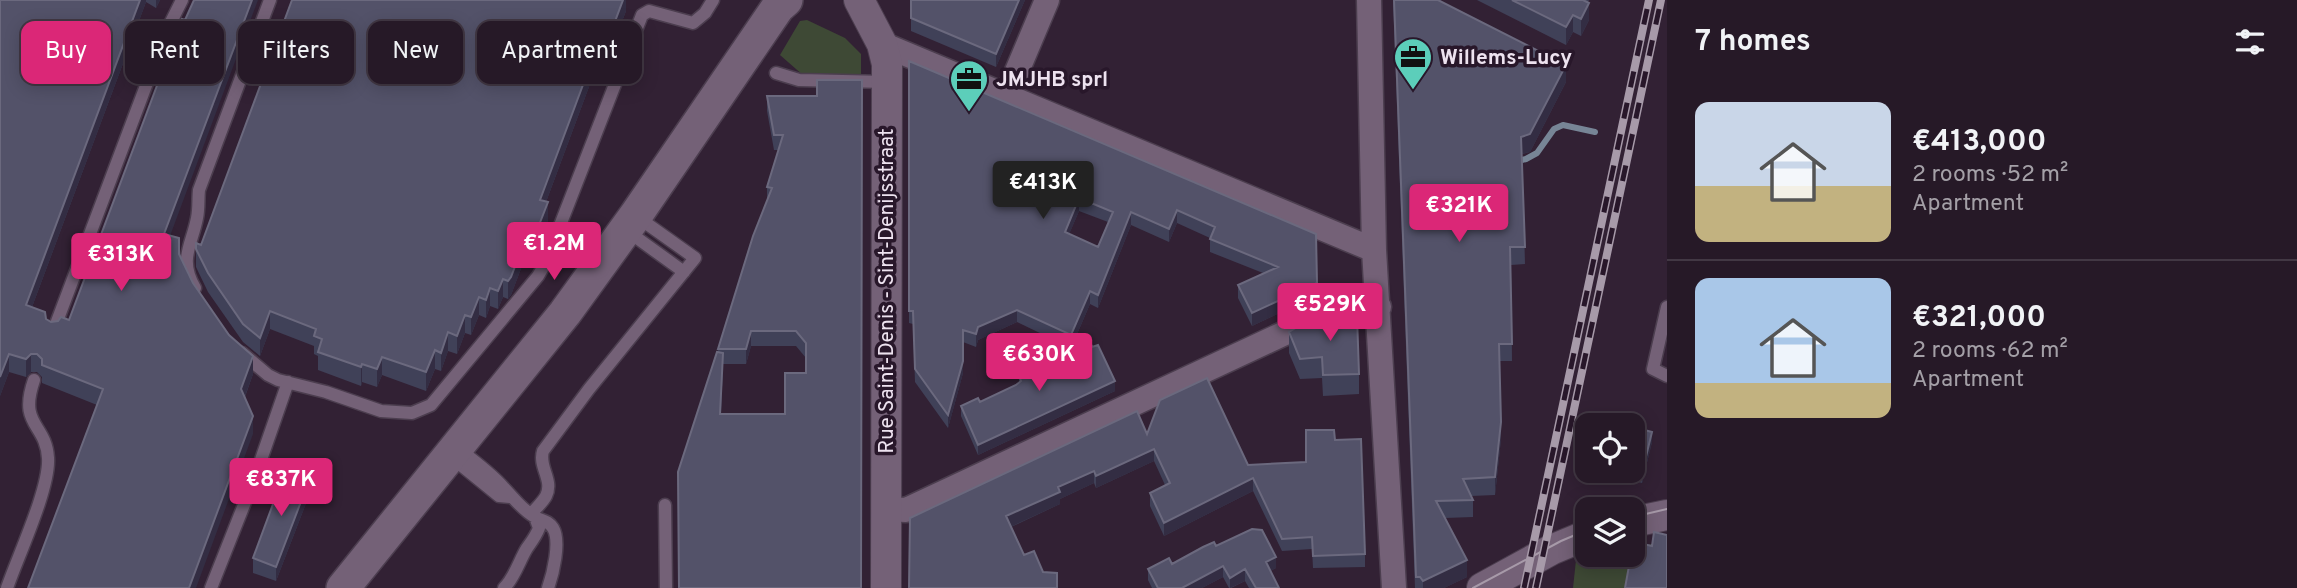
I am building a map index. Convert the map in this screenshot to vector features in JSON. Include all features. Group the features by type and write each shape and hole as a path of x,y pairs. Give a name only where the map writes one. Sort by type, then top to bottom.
{"main road":[{"path":"343,588 565,313 786,0"}],"street":[{"name":"Rue Saint-Denis - Sint-Denijsstraat","path":"859,0 882,44 887,64 886,588"},
{"path":"1007,95 1047,0"},
{"path":"1369,0 1374,250 1394,588"},
{"path":"882,44 1374,250"},
{"path":"887,509 906,510 1330,312 1379,307"},
{"path":"1645,520 1667,515"},
{"path":"1482,588 1551,550 1575,540"}],"lane":[{"path":"53,332 167,30 182,0"},
{"path":"200,296 191,281 186,259 197,218 199,190 270,0"},
{"path":"236,348 268,375 381,411 412,413 431,405 538,276 545,264 642,15 652,6 693,23 705,13 713,0"},
{"path":"776,73 799,80 887,82"},
{"path":"533,516 546,497 548,488 548,480 540,460 543,451 589,389 695,258 631,222"},
{"path":"631,222 684,272"},
{"path":"1667,307 1653,369 1667,376"},
{"path":"7,588 47,476 48,454 28,410 34,380"},
{"path":"211,588 288,382"},
{"path":"453,452 504,488 510,497 533,516 546,520 555,532 555,559 548,588"},
{"path":"665,505 666,588"},
{"path":"504,588 537,536 539,528 533,516"}],"green space":[{"path":"807,20 845,38 861,54 861,77 804,76 780,55 800,21"},
{"path":"1667,541 1667,588 1573,588 1575,567 1645,567 1645,546"}],"building":[{"path":"0,0 140,0 132,21 125,21 125,40 111,78 111,21 21,21 21,84 109,84 26,305 45,312 46,319 51,322 58,321 61,317 69,320 158,84 220,84 164,234 179,238 179,254 193,283 229,335 253,356 241,389 253,416 189,588 28,588 103,389 42,365 42,359 37,354 31,354 26,359 9,354 0,377"},
{"path":"194,0 252,0 244,21 238,21 238,37 224,74 224,21 181,21 185,20"},
{"path":"292,0 623,0 615,21 477,21 477,84 583,84 540,200 548,202 532,243 525,240 508,281 503,279 498,291 490,288 486,300 479,297 471,317 465,315 457,336 448,332 441,353 435,350 426,372 382,357 377,369 362,364 361,367 318,352 322,339 314,336 316,329 270,311 260,338 243,324 208,273 196,249 196,243 201,245 261,84 354,84 354,21 284,21"},
{"path":"911,0 1019,0 996,54 911,18"},
{"path":"1394,0 1438,0 1566,65 1530,134 1521,137 1525,247 1510,247 1512,344 1499,344 1501,422 1495,477 1463,479 1473,500 1436,501 1467,560 1423,581 1416,577"},
{"path":"1512,0 1583,0 1589,3 1581,19 1573,15 1566,27"},
{"path":"909,61 1316,234 1317,283 1252,313 1238,285 1278,267 1210,239 1215,227 1177,210 1169,229 1131,212 1098,295 1090,291 1071,335 1017,310 978,327 976,334 963,330 963,361 948,415 915,369 913,311 909,311","holes":["1079,198 1113,212 1098,247 1065,232"]},
{"path":"817,80 862,80 861,588 679,588 678,472 717,352 723,353 720,414 785,414 785,373 806,373 806,343 796,331 751,331 746,349 718,349 753,236 772,188 767,187 783,135 774,135 767,96 817,96"},
{"path":"1317,315 1357,316 1359,374 1323,375 1322,357 1300,359 1289,332"},
{"path":"1091,344 1092,347 1098,345 1115,381 978,445 961,406 978,398 980,402 1016,385 1021,381 1019,376"},
{"path":"1207,378 1248,465 1306,462 1306,430 1334,430 1335,440 1361,439 1365,554 1313,556 1312,537 1282,539 1253,478 1164,523 1150,493 1170,483 1154,449 1096,476 1094,471 1058,487 1060,492 1006,516 1024,555 1034,551 1043,572 1057,573 1057,588 909,588 910,518 1137,411 1147,434 1160,400"},
{"path":"1645,430 1652,432 1645,461"},
{"path":"286,469 310,478 276,567 253,558"},
{"path":"1252,529 1262,530 1276,557 1266,562 1279,588 1256,588 1245,569 1230,578 1223,566 1182,588 1158,588 1148,569 1169,558 1172,564 1214,542 1216,546"},
{"path":"1654,532 1667,535 1667,588 1625,588 1629,567 1645,567 1645,544 1652,546"}],"waterway":[{"path":"1515,162 1537,153 1554,129 1563,125 1595,132"}],"tram line":[{"path":"1645,514 1667,509"},
{"path":"1473,588 1575,535"}],"railway":[{"path":"1524,588 1649,0"},
{"path":"1536,588 1661,0"}],"place":[{"name":"Willems-Lucy","path":"1413,91"},
{"name":"JMJHB sprl","path":"969,113"}]}
